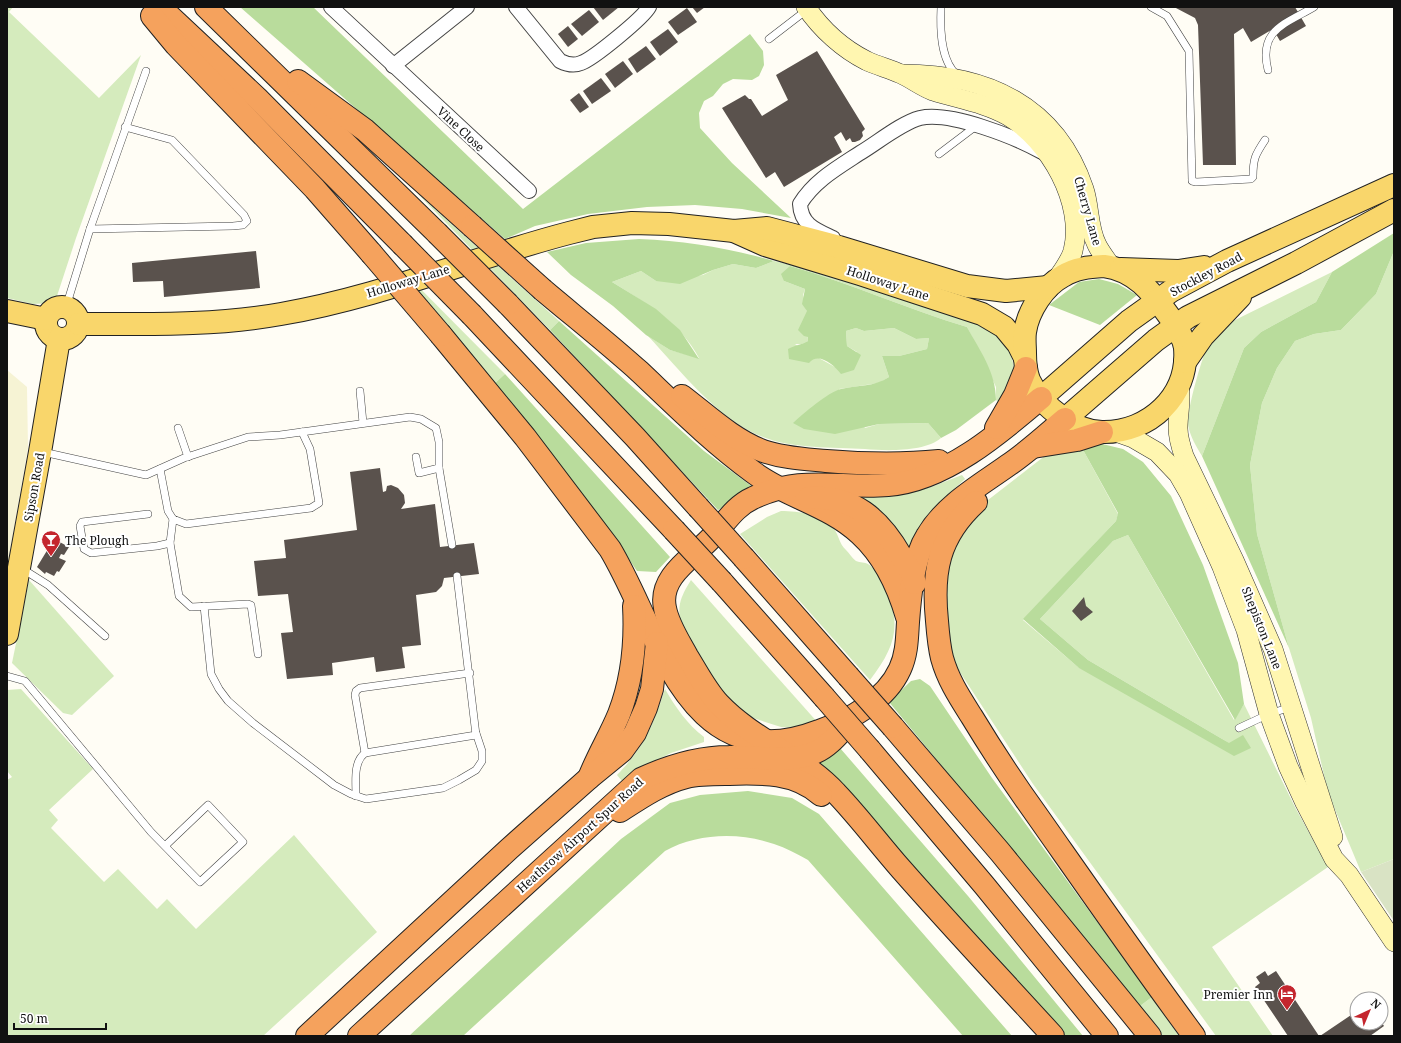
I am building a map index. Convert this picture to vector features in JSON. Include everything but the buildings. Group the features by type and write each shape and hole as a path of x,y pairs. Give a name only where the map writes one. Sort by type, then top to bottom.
{"highway":[{"path":"146,7 176,45 315,189 441,335 525,437 600,534 620,566 657,645 679,684 696,707 707,717 732,732 769,742 789,741 812,734 858,712 884,691 900,670 906,650 908,622 918,555 934,524 962,498 1009,465 1065,419"},
{"path":"160,7 258,98 472,315 722,582 870,750 989,891 1107,1036"},
{"path":"206,7 508,304 635,437 893,727 1000,852 1150,1036"},
{"path":"240,39 365,130 543,290 639,372 721,448 778,489 836,516 868,542 880,558 895,583 901,596 908,622"},
{"path":"987,441 1004,417 1026,363"},
{"path":"639,372 675,390 741,440 762,450 781,456 803,459 880,464 912,464 959,459"},
{"path":"307,1036 396,952 589,778 622,751 635,733 652,689 665,592 674,575 711,539 729,516 746,502 778,489 807,483 867,486 892,485 940,470 987,441 1041,398"},
{"path":"1032,447 1077,440 1109,432"},
{"path":"1009,465 994,485 964,513 948,535 939,562 935,579 934,598 939,640 949,677 957,694 994,754 1110,921 1194,1036"},
{"path":"711,539 760,510 798,498 833,498 856,506 870,516 883,530 899,552 914,579 919,595 927,651 936,680 942,693 960,722 994,754"},
{"path":"589,778 619,714 628,684 636,642 634,594"},
{"path":"664,607 674,633 707,689 730,714 792,758 836,793 881,848 1053,1036"},
{"name":"Heathrow Airport Spur Road","path":"359,1036 556,854 641,778 663,768 701,759 728,757 792,758 811,755 824,748 858,712"},
{"path":"556,854 652,791 685,777 737,773 774,774 787,776 808,785 881,848"}],"main road":[{"name":"Stockley Road","path":"1041,398 1129,321 1158,300 1196,277 1227,261 1389,184"},
{"path":"1065,419 1175,325 1196,312 1296,263 1394,210"},
{"name":"Holloway Lane","path":"79,324 197,323 281,314 379,291 546,239 593,228 632,223 650,223 734,231 767,228 839,247 967,286 987,290 1006,291 1053,283"},
{"name":"Holloway Lane","path":"734,231 765,245 874,278 982,314 1004,327 1018,344 1026,363"},
{"path":"1116,268 1145,285 1158,300 1175,325 1185,346 1185,362 1179,384 1172,399 1158,415 1144,423 1109,432 1087,431 1054,412 1041,398 1028,379 1025,331 1028,320 1038,300 1053,283 1078,270 1096,267 1178,271 1209,267 1227,261"},
{"path":"1185,362 1203,336 1255,282"},
{"path":"60,306 74,311 79,324 77,330 70,338 59,339 54,337 47,329 46,319 51,310 60,306"},
{"path":"7,311 46,319"},
{"name":"Sipson Road","path":"7,634 20,568 59,339"}],"street":[{"name":"Vine Close","path":"331,7 529,191"},
{"path":"393,66 467,7"},
{"path":"516,7 560,62 574,64 582,63 597,52 639,19 649,7"},
{"name":"Cherry Lane","path":"807,8 820,24 851,51 866,60 902,74 925,88 980,104 1008,116 1034,137 1049,156 1060,174 1068,195 1076,232 1071,257 1053,283"},
{"name":"Cherry Lane","path":"902,74 928,74 963,80 986,86 1010,97 1039,118 1068,154 1085,191 1096,244 1116,268"},
{"path":"893,264 813,228 803,219 800,204 817,182 906,124 919,118 949,118 1004,133 1049,156"},
{"name":"Shepiston Lane","path":"1179,384 1182,401 1178,428 1184,456 1234,560 1272,649 1331,831 1349,875"},
{"name":"Shepiston Lane","path":"1109,432 1132,438 1157,452 1178,474 1189,493 1222,567 1246,630 1269,714 1288,766 1334,859 1349,875 1394,942"}],"lane":[{"path":"941,7 943,45 952,71 963,80"},
{"path":"1152,7 1167,16 1189,51 1192,181 1251,180 1253,177 1253,162 1255,156 1265,140"},
{"path":"1268,70 1265,47 1271,35 1277,29 1314,7"},
{"path":"769,39 807,8"},
{"path":"66,307 90,229 146,71"},
{"path":"939,154 976,126"},
{"path":"90,229 233,226 243,225 247,222 244,215 172,140 125,127"},
{"path":"360,391 364,423"},
{"path":"40,452 146,474 188,457 248,437 302,432 410,417 421,419 436,428 439,442 439,468 452,546"},
{"path":"178,428 188,457"},
{"path":"160,469 168,511 173,519 186,524 311,508 319,503 310,452 302,432"},
{"path":"416,457 419,473 439,468"},
{"path":"148,514 82,522 80,526 84,549 91,553 157,546 170,543"},
{"path":"173,519 170,543 179,596 191,607 251,605 258,654"},
{"path":"20,568 48,585 105,636"},
{"path":"204,606 211,674 219,689 228,701 260,728 334,785 356,796 366,799 442,788 476,770 482,761 482,752 476,733 470,673 456,576"},
{"path":"365,753 355,695 356,691 360,688 470,673"},
{"path":"7,676 25,681 165,846 200,882 243,842 208,805 165,846"},
{"path":"1239,728 1269,714 1291,707"},
{"path":"356,796 357,764 360,757 365,753 474,736 476,733"}],"shaded area":[{"path":"7,370 27,387 28,448 7,569"}],"green space":[{"path":"7,7 13,7 9,12 99,98 141,55 57,296 51,303 33,304 7,298"},
{"path":"240,7 313,7 523,209 750,34 763,51 764,65 759,76 752,80 733,79 723,84 713,96 704,101 699,113 700,128 732,163 791,218 742,209 695,205 647,207 588,214 535,226 505,239"},
{"path":"416,192 559,321 550,330"},
{"path":"1394,233 1394,251 1376,294 1341,330 1314,334 1295,341 1277,368 1262,403 1250,465 1257,534 1289,648 1202,456 1244,348 1261,332 1316,302 1332,272"},
{"path":"639,239 674,241 707,246 740,252 774,261 756,268 733,264 713,270 680,284 656,281 641,271 612,282 656,309 680,330 699,359 670,350 646,335 613,306 571,275 547,252 586,243"},
{"path":"379,247 505,374 494,384"},
{"path":"1394,251 1394,859 1361,872 1328,793 1311,718 1289,648 1257,534 1250,465 1262,403 1277,368 1295,341 1314,334 1341,330 1376,294"},
{"path":"774,261 841,277 993,329 1009,347 1015,371 1001,405 996,400 996,387 967,327 835,280 790,266 784,281 805,289 803,295 807,311 808,341 802,344 795,344 813,358 817,357 835,367 857,352 847,346 846,331 856,328 864,331 894,328 916,339 929,338 927,349 899,356 882,356 889,377 879,383 839,389 865,428 879,424 928,423 941,438 934,443 925,446 905,450 813,447 775,441 746,429 715,407 648,336 670,350 699,358 682,334 661,314 612,282 641,271 656,281 703,275 713,270 733,264 756,268"},
{"path":"790,266 835,280 967,327 982,353 990,371 996,400 956,430 941,438 928,423 879,424 835,434 804,429 793,423 829,394 841,389 878,383 889,377 882,356 899,356 927,349 929,338 916,339 894,328 864,331 856,328 846,331 847,346 861,355 854,370 841,374 830,363 821,359 813,360 809,363 789,359 788,349 808,341 808,337 804,336 798,330 807,311 802,304 805,289 784,281 781,274"},
{"path":"1332,272 1316,302 1261,332 1244,348 1202,456 1190,433 1188,419 1191,399 1198,375 1206,350 1211,342 1217,334 1231,322"},
{"path":"1099,279 1118,284 1137,295 1100,325 1049,305 1079,282"},
{"path":"559,321 704,451 754,488 718,510 550,330"},
{"path":"505,374 670,557 656,572 637,571 607,527 494,384"},
{"path":"1094,442 1123,449 1143,462 1171,496 1203,565 1238,663 1244,704 1235,720 1128,535 1113,541 1040,619 1088,660 1229,743 1243,735 1251,748 1234,756 1079,668 1023,619 1116,521 1118,513 1082,448"},
{"path":"1082,448 1118,514 1116,521 1023,620 1078,667 1229,743 1088,660 1040,619 1113,541 1128,535 1234,720 1244,704 1296,809 1328,867 1212,947 1273,1036 1216,1036 1033,784 950,657 946,639 946,563 966,524 988,500 1046,455"},
{"path":"962,475 965,479 942,500 912,555 876,509 861,497 866,494 909,492 931,487"},
{"path":"781,511 810,514 829,524 834,529 842,545 853,558 856,561 867,563 871,566 881,580 890,600 893,612 895,624 894,635 885,657 870,680 740,534 767,517"},
{"path":"29,580 114,676 72,715 63,713 12,663"},
{"path":"691,580 819,724 796,728 781,727 753,718 737,709 725,699 683,630 681,623 679,610 681,599"},
{"path":"920,679 930,686 992,778 1152,997 1140,1006 889,702 911,681"},
{"path":"21,689 93,769 49,810 58,820 51,828 104,882 118,869 157,909 167,899 196,929 294,835 377,932 263,1036 7,1036 7,780 12,777 7,771 7,690"},
{"path":"665,689 682,715 692,727 704,737 704,742 671,753 645,766 622,781 617,775 627,765 647,735"},
{"path":"840,748 968,896 1083,1036 1063,1036 814,764 830,757"},
{"path":"748,791 792,798 819,814 1012,1036 963,1036 808,860 787,849 761,840 733,836 719,836 691,841 677,845 665,851 463,1036 409,1036 621,839 670,803 700,795"},
{"path":"1394,859 1394,921 1361,872"},
{"path":"1152,997 1179,1036 1163,1036 1140,1006"}],"place":[{"name":"The Plough","path":"51,557"},
{"name":"Premier Inn","path":"1287,1011"}]}
